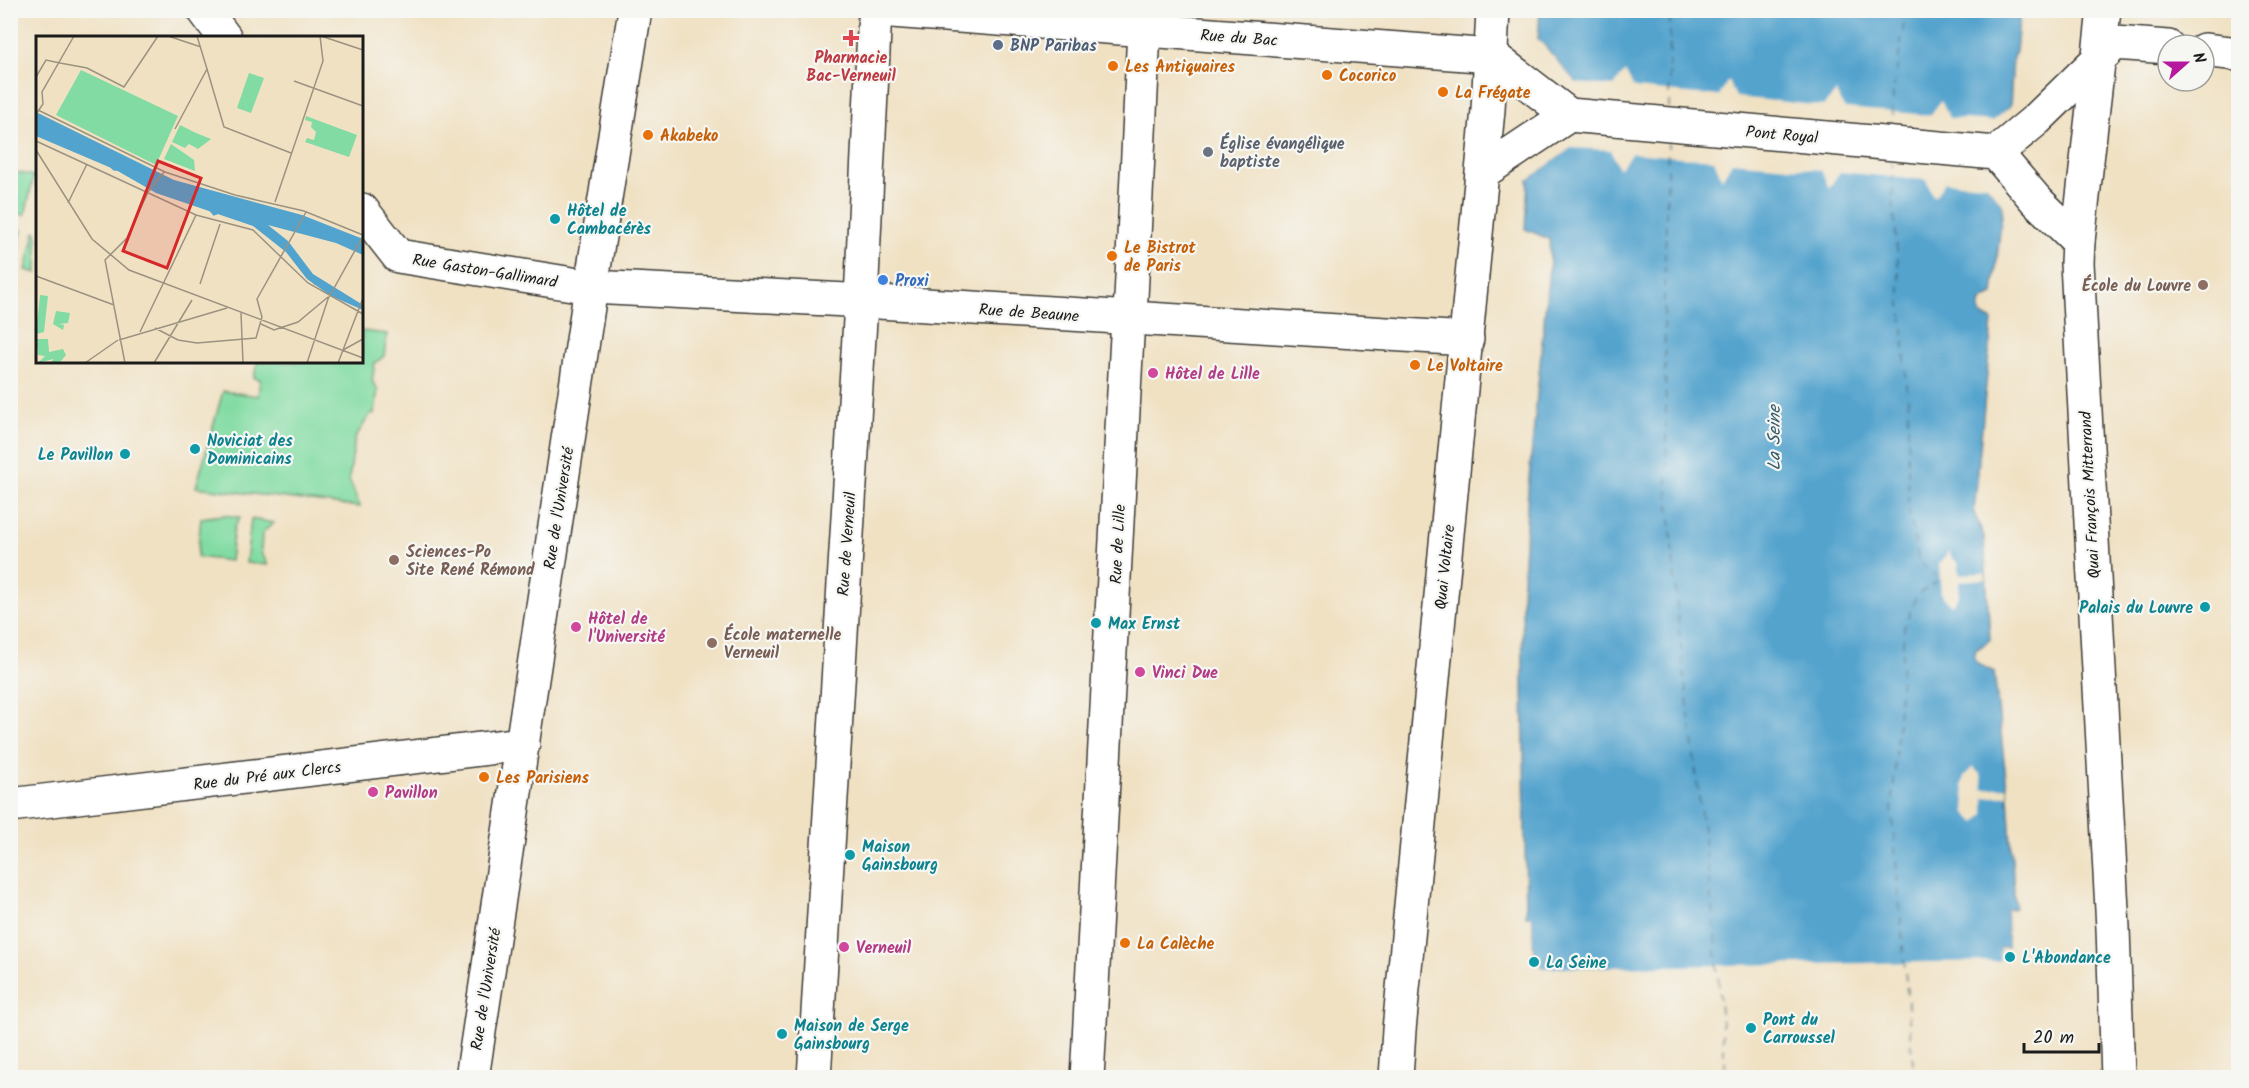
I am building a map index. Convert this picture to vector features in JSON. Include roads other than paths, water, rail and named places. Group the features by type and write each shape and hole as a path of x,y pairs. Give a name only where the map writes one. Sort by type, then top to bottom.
{"street":[{"path":"204,10 224,36"},
{"name":"Rue de l'Université","path":"472,1077 635,10"},
{"name":"Rue du Bac","path":"877,10 1144,20 1492,56"},
{"name":"Rue de Verneuil","path":"814,1077 877,10"},
{"name":"Quai Voltaire","path":"1396,1077 1483,172 1492,56 1493,10"},
{"name":"Quai François Mitterrand","path":"2104,10 2078,242 2081,339 2113,928 2118,1077"},
{"name":"Rue de Lille","path":"1087,1077 1128,318 1131,298 1144,20"},
{"path":"2078,242 2025,188 1996,153 2033,122 2115,43 2156,46"},
{"path":"2216,51 2238,54"},
{"path":"1483,172 1569,114 1492,56"},
{"name":"Pont Royal","path":"1569,114 1996,153"},
{"name":"Rue Gaston-Gallimard","path":"363,211 398,256 591,287"},
{"name":"Rue de Beaune","path":"591,287 1467,339"},
{"name":"Rue du Pré aux Clercs","path":"10,805 523,744"}],"water":[{"name":"La Seine","path":"1540,11 2020,11 2016,51 2013,57 2010,107 1993,122 1987,185 2003,204 1993,295 1982,300 1979,308 1981,314 1992,321 1974,513 1984,536 1990,640 1975,651 1975,660 1994,672 2008,795 2015,908 2007,910 2008,947 2001,948 2001,1077 1541,968 1540,956 1533,955 1532,917 1526,917 1522,597 1528,489 1550,259 1549,239 1525,229 1528,180 1571,147 1576,83 1538,39"}],"place":[{"name":"Pharmacie Bac-Verneuil","path":"851,38"},
{"name":"BNP Paribas","path":"998,45"},
{"name":"Les Antiquaires","path":"1113,66"},
{"name":"Cocorico","path":"1327,75"},
{"name":"La Frégate","path":"1443,92"},
{"name":"Akabeko","path":"648,135"},
{"name":"Église évangélique baptiste","path":"1208,152"},
{"name":"Hôtel de Cambacérès","path":"555,219"},
{"name":"Le Bistrot de Paris","path":"1112,256"},
{"name":"Proxi","path":"883,280"},
{"name":"École du Louvre","path":"2203,285"},
{"name":"Le Voltaire","path":"1415,365"},
{"name":"Hôtel de Lille","path":"1153,373"},
{"name":"Noviciat des Dominicains","path":"195,449"},
{"name":"Le Pavillon","path":"125,454"},
{"name":"Sciences-Po Site René Rémond","path":"394,560"},
{"name":"Palais du Louvre","path":"2205,607"},
{"name":"Max Ernst","path":"1096,623"},
{"name":"Hôtel de l'Université","path":"576,627"},
{"name":"École maternelle Verneuil","path":"712,643"},
{"name":"Vinci Due","path":"1140,672"},
{"name":"Les Parisiens","path":"484,777"},
{"name":"Pavillon","path":"373,792"},
{"name":"Maison Gainsbourg","path":"850,855"},
{"name":"La Calèche","path":"1125,943"},
{"name":"Verneuil","path":"844,947"},
{"name":"L'Abondance","path":"2010,957"},
{"name":"La Seine","path":"1534,962"},
{"name":"Pont du Carroussel","path":"1751,1028"},
{"name":"Maison de Serge Gainsbourg","path":"782,1034"}]}
